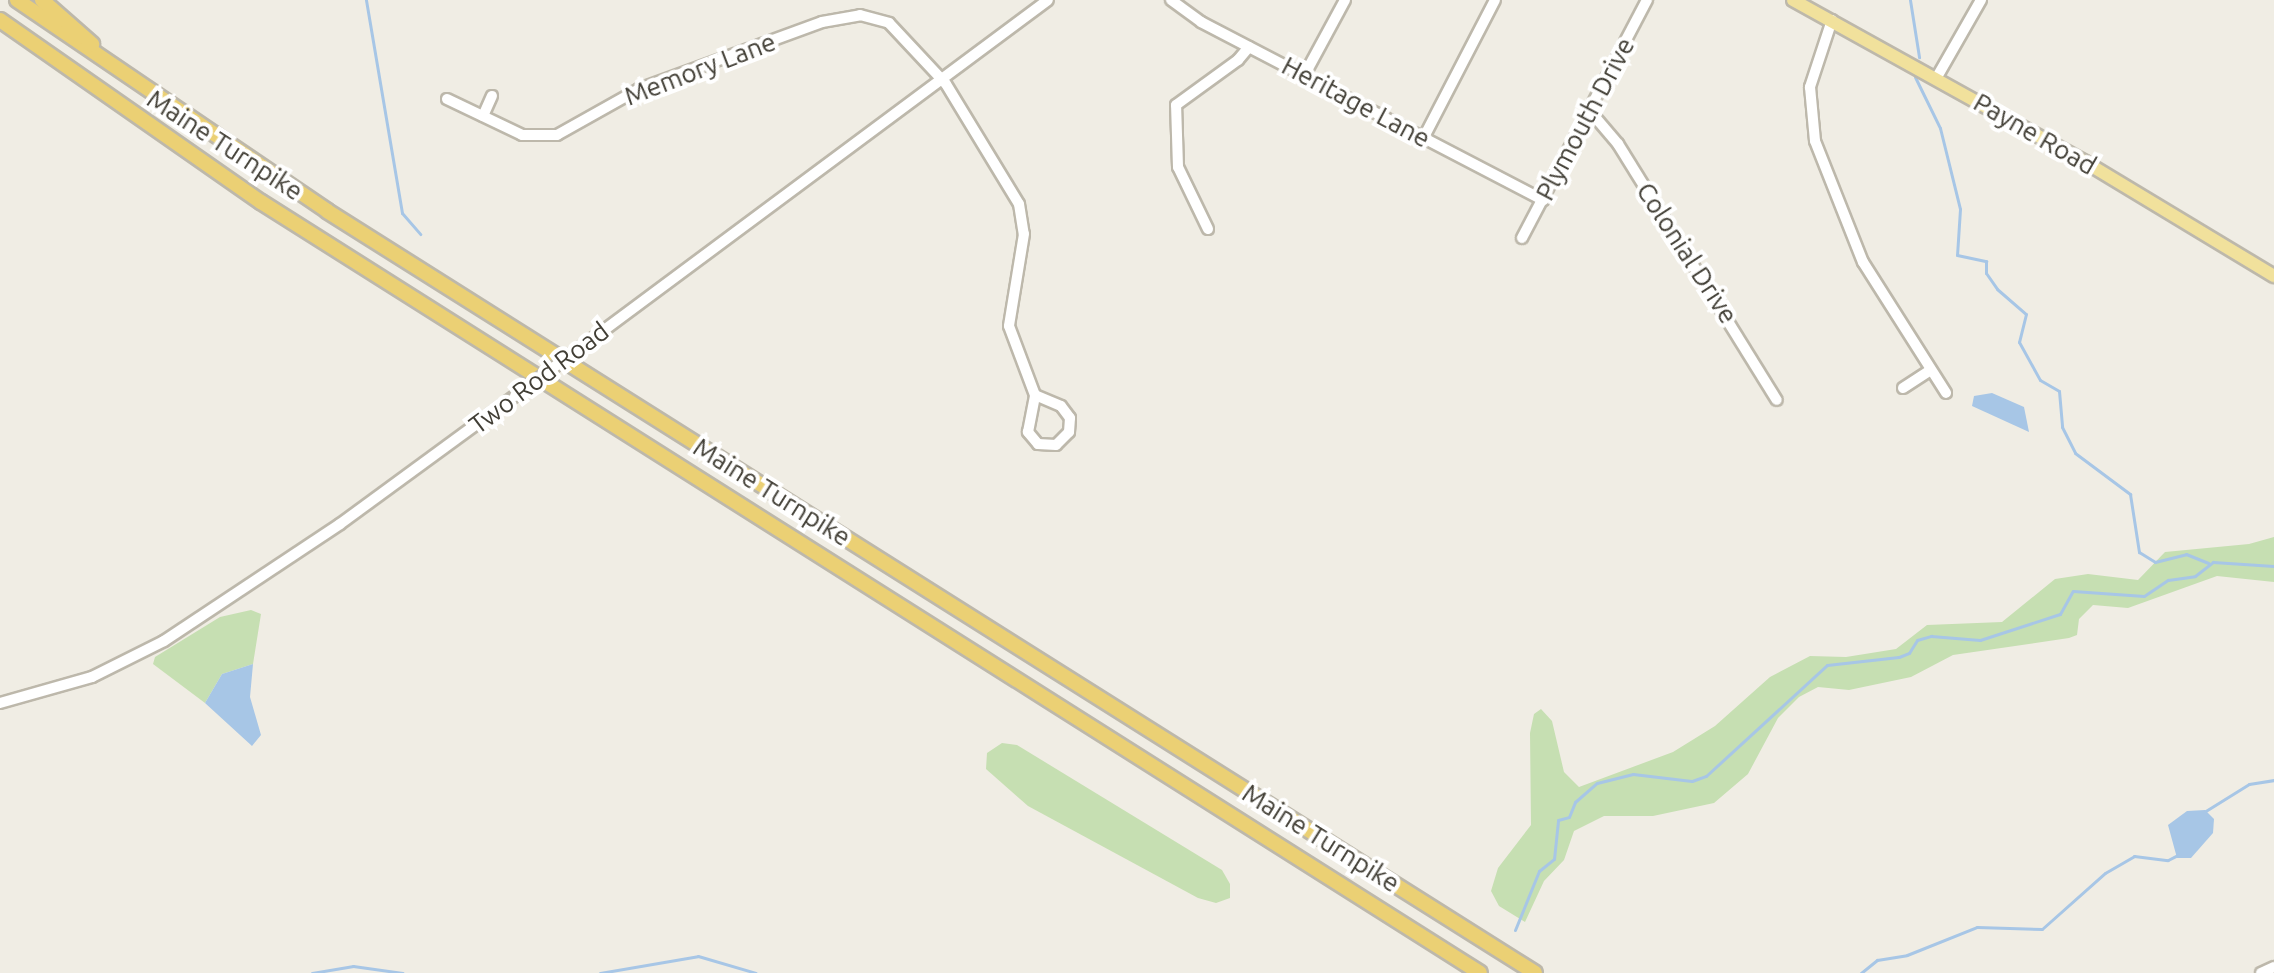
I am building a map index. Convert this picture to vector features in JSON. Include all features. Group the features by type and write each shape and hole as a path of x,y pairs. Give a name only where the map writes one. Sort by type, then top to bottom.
{"highway":[{"name":"Maine Turnpike","path":"17,0 149,95 1535,973"},
{"path":"42,0 149,95"},
{"name":"Maine Turnpike","path":"0,20 261,202 1480,973"}],"main road":[{"name":"Payne Road","path":"1793,0 1937,77 2274,276"}],"street":[{"name":"Two Rod Road","path":"0,703 92,677 164,641 340,524 1048,0"},
{"name":"Heritage Lane","path":"1171,0 1249,47 1543,200"},
{"path":"1305,74 1345,0"},
{"path":"1424,137 1495,0"},
{"name":"Plymouth Drive","path":"1522,238 1647,0"},
{"path":"1937,77 1981,0"},
{"name":"Memory Lane","path":"447,99 522,135 557,135 639,89 848,16 874,17 895,27 941,78 1021,210 1024,234 1009,326 1035,395"},
{"path":"1832,20 1810,87 1815,141 1863,262 1946,393"},
{"path":"1208,229 1178,167 1176,105 1238,60 1249,47"},
{"path":"483,116 492,96"},
{"name":"Colonial Drive","path":"1590,111 1618,144 1777,400"},
{"path":"1903,388 1931,370"},
{"path":"1035,395 1061,406 1070,418 1069,432 1056,445 1042,445 1028,432 1035,395"},
{"path":"2261,973 2274,967"}],"green space":[{"path":"2274,537 2274,582 2217,576 2128,608 2093,605 2079,619 2077,635 2069,638 1953,655 1911,677 1849,690 1818,687 1799,697 1778,718 1748,774 1714,803 1653,816 1604,816 1574,831 1564,860 1544,881 1525,922 1499,906 1491,891 1498,868 1531,825 1530,733 1534,714 1541,709 1552,721 1564,772 1579,787 1673,752 1715,726 1770,677 1810,656 1846,657 1896,649 1927,625 2002,622 2055,579 2088,574 2138,580 2165,552 2249,544"},
{"path":"251,610 261,614 253,664 222,674 205,703 153,664 155,657 220,617"},
{"path":"1002,743 1017,745 1222,870 1230,884 1230,898 1216,903 1198,898 1028,806 986,769 987,753"}],"water":[{"path":"1992,393 2024,407 2029,432 1972,406 1974,396"},
{"path":"253,664 250,697 261,735 252,746 205,703 222,674"},
{"path":"2205,810 2214,819 2213,833 2191,858 2177,858 2168,825 2187,811"}],"waterway":[{"path":"366,0 402,213 420,234"},
{"path":"1910,0 1919,57"},
{"path":"1915,77 1940,128 1960,209 1957,255 1986,261 1986,273 1997,289 2026,314 2019,342 2040,380 2059,391 2062,427 2075,453 2130,494 2139,552 2155,562 2186,554 2208,563"},
{"path":"1515,930 1539,871 1554,859 1558,820 1569,817 1575,802 1597,783 1633,774 1692,781 1706,776 1827,665 1899,657 1909,653 1917,640 1931,636 1980,640 2060,614 2073,591 2144,596 2168,580 2195,576 2213,562 2274,566"},
{"path":"2204,812 2249,784 2274,780"},
{"path":"1861,973 1877,960 1907,955 1977,927 2042,929 2105,873 2134,856 2168,860 2176,856"},
{"path":"600,973 698,956 756,973"},
{"path":"312,973 353,966 403,973"}]}
